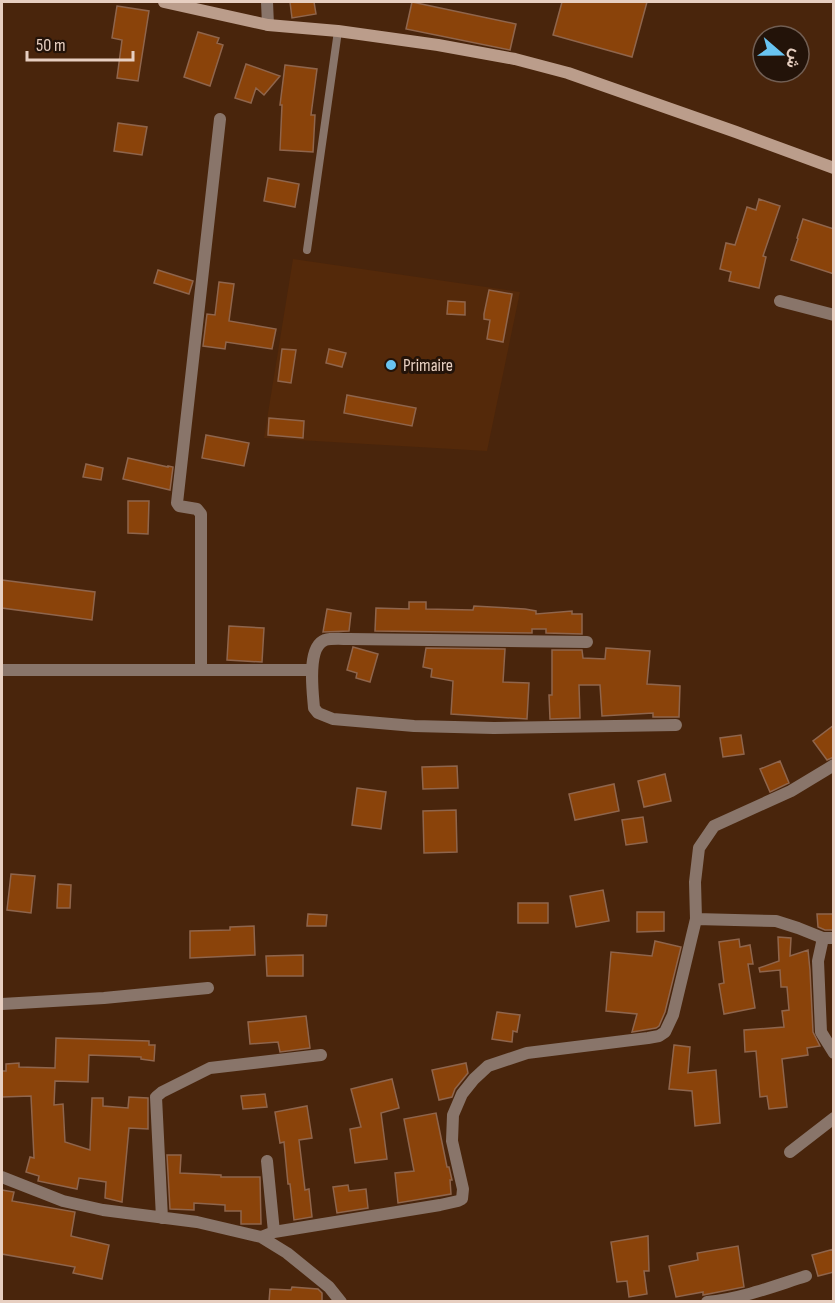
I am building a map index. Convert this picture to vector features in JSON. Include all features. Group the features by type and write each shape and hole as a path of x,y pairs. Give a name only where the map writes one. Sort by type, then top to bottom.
{"street":[{"path":"164,2 268,25 338,31 515,59 568,73 834,168"},
{"path":"267,2 268,25"},
{"path":"201,670 201,514 197,509 179,506 177,502 220,119"},
{"path":"780,301 834,315"},
{"path":"587,642 325,640 316,649 313,660 314,708 318,713 333,719 414,726 494,728 676,725"},
{"path":"2,670 312,670"},
{"path":"261,1237 274,1232 458,1202 462,1199 463,1189 453,1141 453,1115 462,1094 488,1066 527,1053 648,1038 665,1032 673,1015 696,919 695,882 699,848 714,826 791,791 834,765"},
{"path":"696,919 776,921 828,938 818,962 821,1032 834,1053"},
{"path":"2,1004 104,998 208,988"},
{"path":"162,1218 156,1097 210,1068 321,1055"},
{"path":"790,1152 834,1118"},
{"path":"267,1161 274,1232"},
{"path":"2,1177 63,1201 103,1210 197,1222 261,1237 287,1253 329,1287 341,1302"},
{"path":"707,1302 765,1289 806,1275"}],"lane":[{"path":"307,250 338,31"}],"shaded area":[{"name":"Primaire","path":"293,259 520,292 487,451 264,438"}],"building":[{"path":"290,2 314,2 316,14 292,18"},
{"path":"412,2 516,24 510,50 406,29"},
{"path":"562,2 647,2 632,57 553,35"},
{"path":"117,6 149,11 138,81 117,78 122,40 112,38"},
{"path":"198,32 219,38 217,43 223,45 210,86 184,77"},
{"path":"246,64 280,76 264,95 256,88 251,103 235,98"},
{"path":"285,65 317,69 311,115 315,115 313,152 280,150 282,105 280,105"},
{"path":"118,123 147,127 142,155 114,151"},
{"path":"268,178 299,184 295,207 264,201"},
{"path":"759,199 780,206 763,256 766,257 759,288 729,281 731,272 720,269 726,243 735,245 747,207 756,210"},
{"path":"803,219 834,229 834,274 791,260"},
{"path":"158,270 193,281 189,294 154,283"},
{"path":"219,282 234,284 229,321 276,329 272,349 226,342 225,349 203,346 207,314 215,315"},
{"path":"489,290 512,294 503,342 487,339 490,320 484,319 484,314"},
{"path":"448,301 465,302 465,315 447,314"},
{"path":"282,349 296,350 291,383 278,381"},
{"path":"329,349 346,353 342,367 326,363"},
{"path":"347,395 416,408 412,426 344,413"},
{"path":"269,418 304,421 303,438 268,435"},
{"path":"206,435 249,443 244,466 202,458"},
{"path":"128,458 173,467 170,490 123,479"},
{"path":"86,464 103,468 101,480 83,477"},
{"path":"128,501 149,501 148,534 128,533"},
{"path":"2,580 95,592 92,620 2,608"},
{"path":"409,602 426,602 426,609 473,610 474,606 525,609 536,611 536,614 572,611 572,614 582,614 582,634 546,633 546,629 532,629 532,633 375,631 376,608 409,609"},
{"path":"327,609 351,613 349,631 323,632"},
{"path":"229,626 264,628 262,662 227,660"},
{"path":"353,647 378,654 370,682 356,678 357,673 347,670"},
{"path":"426,648 505,649 503,682 529,683 527,719 451,714 453,681 431,677 432,669 423,667"},
{"path":"606,648 650,651 647,684 680,686 679,717 653,717 653,713 602,716 600,685 579,685 580,718 550,719 552,650 582,650 583,658 605,659"},
{"path":"834,725 834,757 827,760 813,741"},
{"path":"741,735 744,754 723,757 720,738"},
{"path":"780,761 789,783 770,792 760,769"},
{"path":"457,766 458,788 423,789 422,767"},
{"path":"665,774 671,801 644,807 638,781"},
{"path":"614,784 619,811 575,820 569,794"},
{"path":"357,788 386,792 381,829 352,825"},
{"path":"456,810 457,852 424,853 423,811"},
{"path":"643,817 647,842 626,845 622,820"},
{"path":"11,874 35,876 31,913 7,910"},
{"path":"58,884 71,885 70,908 57,908"},
{"path":"603,890 609,921 576,927 570,896"},
{"path":"518,903 548,903 548,923 518,923"},
{"path":"637,912 664,912 664,931 637,932"},
{"path":"308,914 327,915 326,926 307,926"},
{"path":"817,914 834,914 834,930 818,927"},
{"path":"254,926 255,955 190,958 190,931 230,930 230,927"},
{"path":"778,937 791,938 790,956 808,950 813,1032 820,1046 807,1048 808,1055 782,1059 787,1107 769,1109 767,1096 760,1097 756,1051 745,1052 744,1030 784,1027 782,1011 789,1010 787,987 781,987 780,970 760,972 759,968 779,961"},
{"path":"739,939 740,947 750,945 753,964 748,964 755,1008 724,1014 719,984 724,983 719,942"},
{"path":"655,941 681,947 665,1012 656,1028 632,1032 637,1014 606,1011 611,952 652,956"},
{"path":"303,955 303,976 267,976 266,956"},
{"path":"497,1012 520,1015 517,1032 513,1031 512,1042 492,1039"},
{"path":"306,1016 310,1048 280,1052 278,1042 250,1044 248,1022"},
{"path":"56,1038 149,1041 149,1045 155,1045 154,1061 141,1059 141,1057 89,1055 88,1082 55,1081 54,1105 63,1104 65,1142 90,1150 92,1098 103,1098 103,1106 128,1108 129,1097 148,1098 148,1129 129,1128 122,1202 105,1198 106,1182 79,1178 77,1189 38,1181 39,1176 26,1172 30,1157 34,1158 31,1096 2,1097 2,1071 6,1071 6,1064 19,1063 19,1067 55,1068"},
{"path":"674,1045 690,1047 688,1073 716,1070 720,1123 695,1126 692,1091 669,1089"},
{"path":"466,1063 468,1073 455,1089 452,1097 439,1100 432,1070"},
{"path":"392,1079 399,1108 381,1113 387,1159 355,1163 350,1129 361,1127 351,1089"},
{"path":"265,1094 267,1107 243,1109 241,1096"},
{"path":"307,1106 312,1138 299,1140 305,1190 309,1189 312,1217 294,1220 284,1142 280,1143 275,1112"},
{"path":"436,1113 447,1167 449,1167 452,1180 450,1180 451,1194 398,1203 395,1173 414,1171 404,1119"},
{"path":"167,1155 181,1155 180,1173 221,1175 221,1177 260,1177 261,1224 241,1224 241,1211 225,1211 225,1205 194,1203 194,1210 170,1209"},
{"path":"348,1185 349,1191 366,1189 368,1208 337,1213 333,1187"},
{"path":"2,1190 14,1192 12,1201 75,1212 71,1236 109,1245 102,1279 73,1273 75,1267 2,1254"},
{"path":"648,1236 649,1271 644,1271 647,1294 629,1297 627,1281 617,1282 611,1242"},
{"path":"738,1246 744,1287 703,1295 703,1292 676,1297 669,1266 698,1260 697,1253"},
{"path":"834,1249 834,1272 818,1276 812,1255"},
{"path":"292,1287 318,1289 322,1293 322,1302 269,1302 270,1289 291,1290"}],"place":[{"name":"Primaire","path":"391,365"}]}
